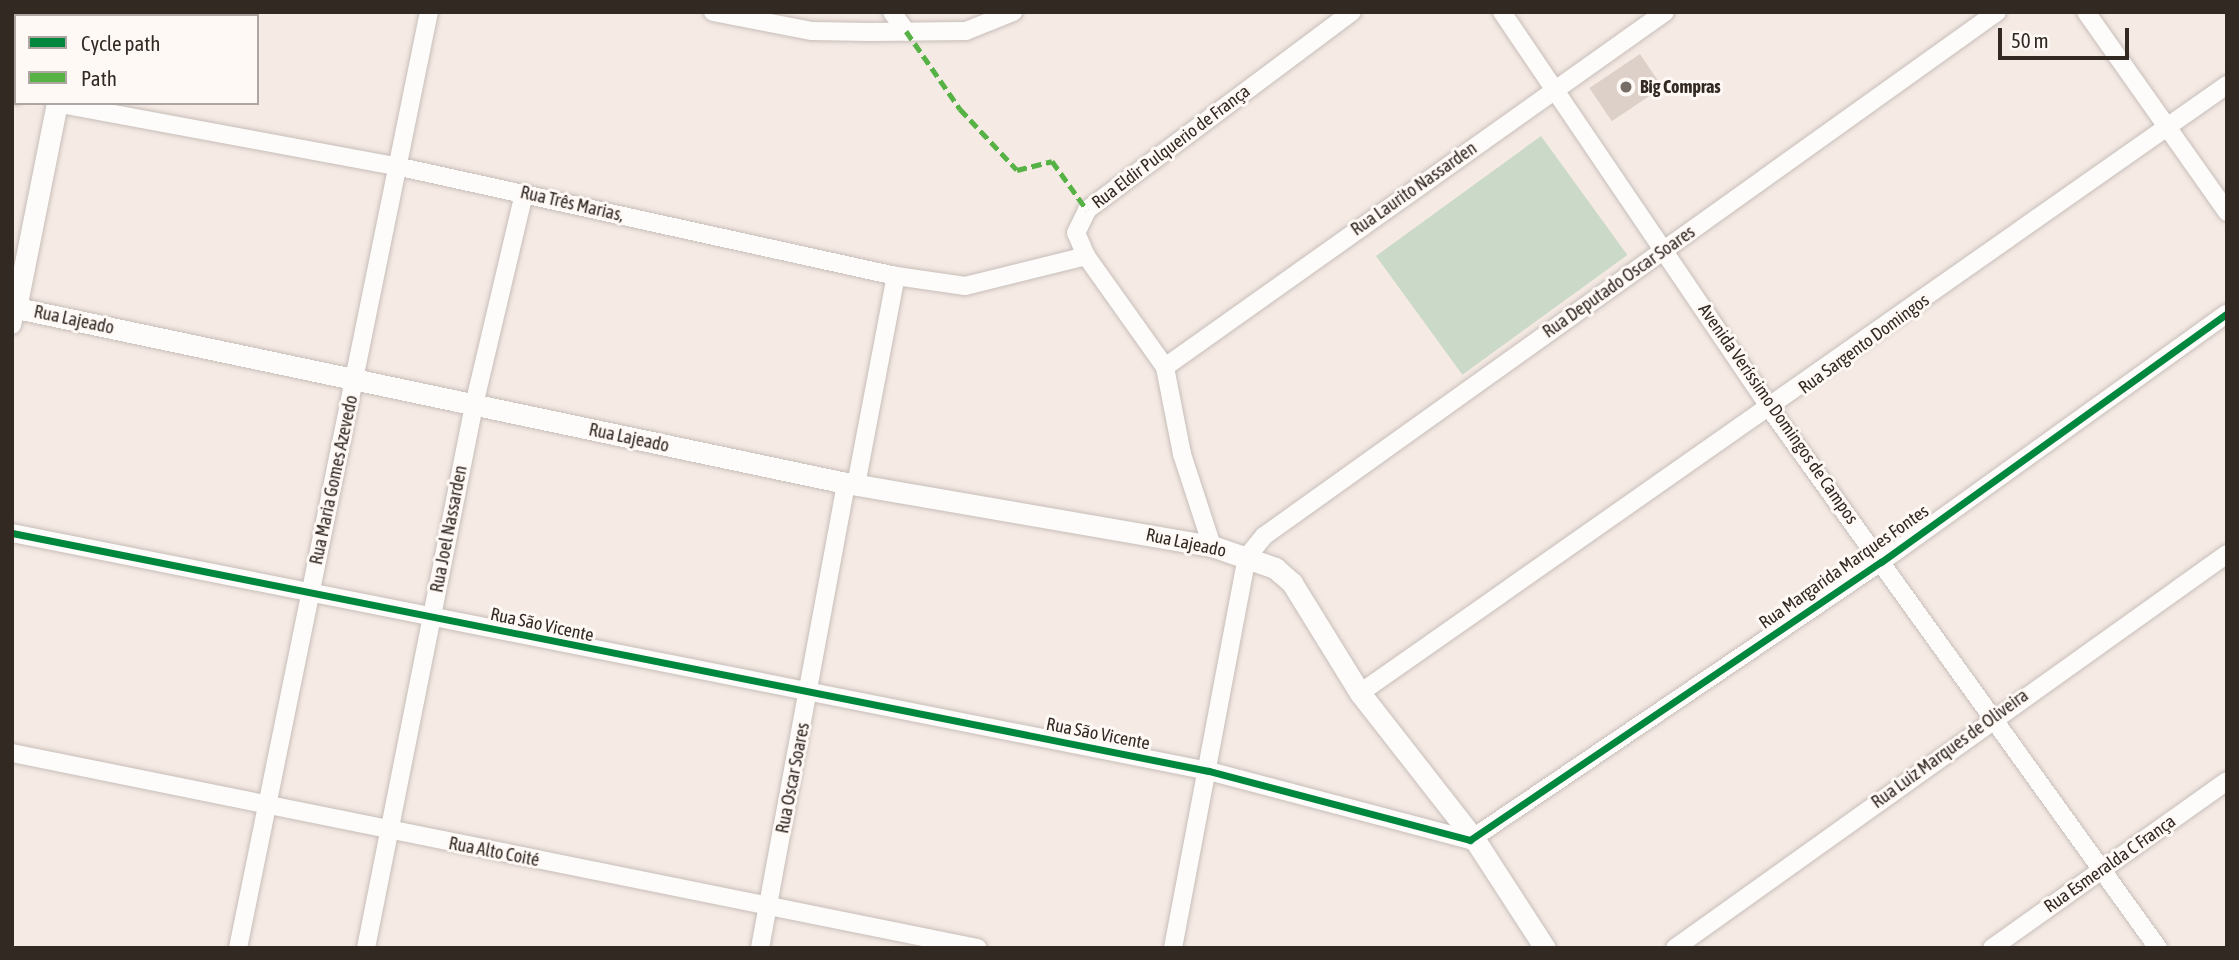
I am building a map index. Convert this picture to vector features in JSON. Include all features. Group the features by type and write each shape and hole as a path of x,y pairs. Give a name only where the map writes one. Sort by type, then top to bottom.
{"street":[{"name":"Rua Maria Gomes Azevedo","path":"238,948 429,12"},
{"path":"713,12 812,32 967,31 1013,12"},
{"path":"892,12 906,31"},
{"name":"Rua Eldir Pulquerio de França","path":"1212,546 1182,454 1165,367 1086,256 1076,233 1087,209 1352,12"},
{"name":"Avenida Veríssimo Domingos de Campos","path":"1502,12 1665,249 1771,410 2158,948"},
{"name":"Rua Laurito Nassarden","path":"1165,367 1665,12"},
{"name":"Rua Deputado Oscar Soares","path":"1247,557 1288,517 1997,12"},
{"path":"2086,12 2227,212"},
{"name":"Rua Sargento Domingos","path":"1360,693 1771,410 2227,85"},
{"path":"13,313 57,105"},
{"name":"Rua Três Marias,","path":"68,105 396,166 896,276 965,286 1086,256"},
{"name":"Rua Joel Nassarden","path":"366,948 474,405 524,194"},
{"name":"Rua Oscar Soares","path":"760,948 808,696 896,276"},
{"name":"Rua Lajeado","path":"13,313 356,380 851,484 1212,546 1247,557 1292,583 1360,693 1475,840 1545,948"},
{"name":"Rua Margarida Marques Fontes","path":"1475,840 1881,562 2227,313"},
{"name":"Rua São Vicente","path":"12,533 310,590 431,618 808,696 1209,771 1475,840"},
{"name":"Rua Luiz Marques de Oliveira","path":"1675,948 1992,718 2227,554"},
{"path":"1173,948 1209,771 1247,557"},
{"name":"Rua Alto Coité","path":"12,753 977,948"},
{"name":"Rua Esmeralda C França","path":"1992,948 2227,781"}],"green space":[{"path":"1541,136 1627,255 1462,375 1376,256"}],"building":[{"name":"Big Compras","path":"1640,54 1662,87 1612,121 1589,88"}],"marked path":[{"path":"906,31 960,109 1017,170 1052,161 1087,210"}],"cycle path":[{"path":"12,533 1209,771 1470,840 1881,562 2227,313"}],"place":[{"name":"Big Compras","path":"1626,87"}]}
